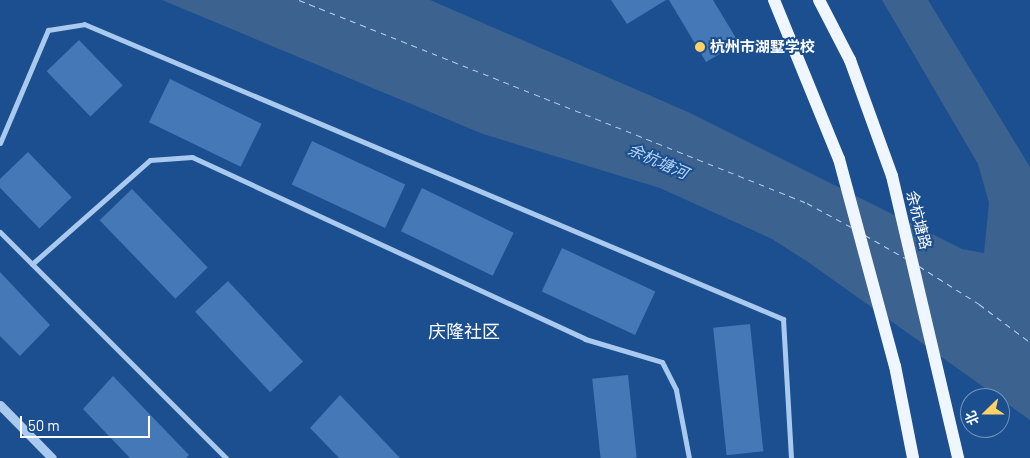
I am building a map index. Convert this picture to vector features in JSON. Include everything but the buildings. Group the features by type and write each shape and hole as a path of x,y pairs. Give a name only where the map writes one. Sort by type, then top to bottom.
{"main road":[{"path":"774,0 839,159 895,366 913,458"},
{"name":"余杭塘路","path":"819,0 850,60 892,176 939,367 958,458"}],"street":[{"path":"0,143 48,30 84,24 783,318 791,458"},
{"path":"32,264 150,160 192,157 585,339 662,362 676,390 689,458"},
{"path":"0,232 226,458"},
{"path":"0,405 52,458"}],"water":[{"name":"余杭塘河","path":"162,0 430,0 688,112 962,249 984,253 989,203 978,164 882,0 928,0 1030,167 1030,420 1010,406 1010,388 985,388 808,262 772,239 660,188 483,134"}],"ferry route":[{"path":"299,0 807,203 851,227"},
{"path":"865,235 905,258"},
{"path":"919,266 979,304 1030,342"}],"place":[{"name":"杭州市湖墅学校","path":"700,47"}],"district":[{"name":"庆隆社区","path":"464,331"}]}
